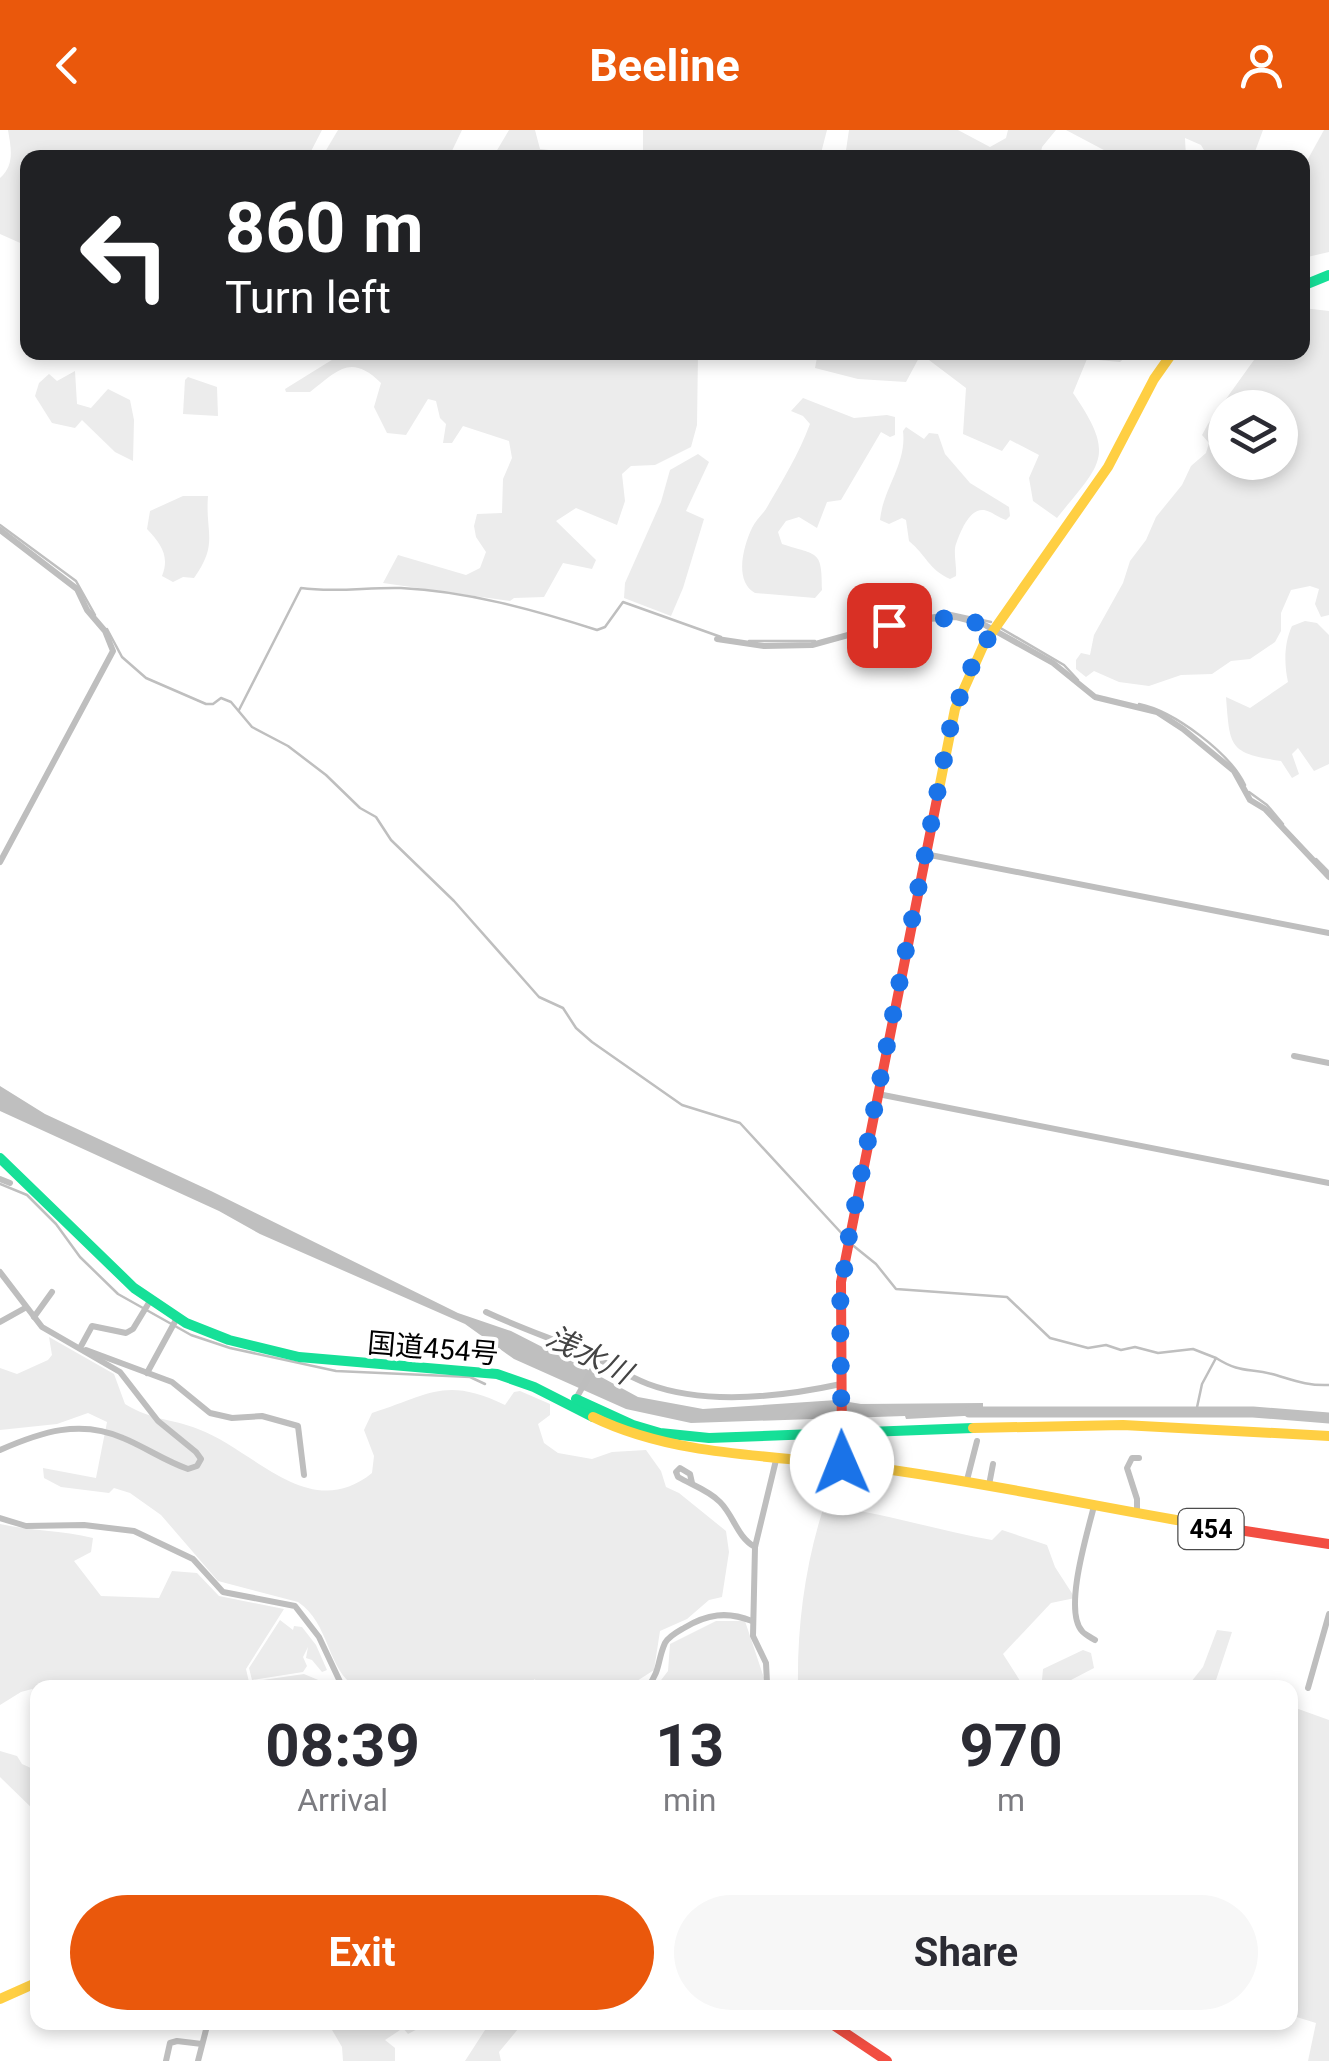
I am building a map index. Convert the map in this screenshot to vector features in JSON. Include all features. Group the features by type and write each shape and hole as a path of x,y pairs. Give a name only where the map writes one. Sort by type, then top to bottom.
{"main road":[{"path":"842,1463 841,1282 960,690 994,628 1100,480 1148,386 1167,360"},
{"name":"国道454号","path":"2,1162 150,1301 177,1318 230,1340 366,1365 460,1368 502,1375 575,1400 637,1435 988,1485 1230,1532 1329,1544"},
{"path":"575,1400 632,1425 690,1437 904,1428 1123,1425 1329,1436"},
{"path":"0,1999 30,1986"},
{"path":"841,2030 886,2061"}],"street":[{"path":"0,530 77,589 114,651 0,862"},
{"path":"717,639 764,646 812,645 877,627 949,617 994,628 1064,670 1096,697 1157,712 1183,730 1234,771 1250,800 1266,810 1329,877"},
{"path":"926,854 1329,934"},
{"path":"1294,1056 1329,1064"},
{"path":"878,1094 1329,1183"},
{"path":"0,1179 10,1183"},
{"path":"0,1272 42,1327 120,1372 158,1420 201,1459 197,1466 188,1469 124,1438 80,1426 30,1437 0,1450"},
{"path":"34,1317 52,1292"},
{"path":"78,1347 96,1324 119,1332 133,1330 150,1301"},
{"path":"0,1322 25,1308"},
{"path":"486,1312 571,1346 649,1385 689,1394 841,1388"},
{"path":"146,1373 177,1318"},
{"path":"78,1347 176,1385 210,1413 232,1418 262,1416 298,1426 304,1475"},
{"path":"575,1400 598,1362"},
{"path":"967,1482 977,1441"},
{"path":"766,1680 766,1662 752,1636 755,1547 778,1455"},
{"path":"1137,1513 1128,1468 1132,1458 1138,1458"},
{"path":"988,1485 993,1464"},
{"path":"692,1483 722,1504 740,1534 755,1547"},
{"path":"1094,1504 1076,1578 1077,1621 1082,1632 1095,1640"},
{"path":"0,1518 26,1526 84,1524 134,1531 193,1559 223,1592 295,1606 319,1636 339,1680"},
{"path":"654,1680 660,1672 666,1641 673,1634 706,1616 732,1613 752,1621"},
{"path":"1308,1688 1329,1614"},
{"path":"198,2061 206,2030"},
{"path":"166,2061 170,2044 202,2044"}],"shaded area":[{"path":"8,130 322,130 312,150 20,150 20,243 0,234 0,178 11,156"},
{"path":"338,130 462,130 452,150 326,150"},
{"path":"509,130 535,130 540,149 549,150 497,150"},
{"path":"643,130 827,130 822,150 643,150"},
{"path":"849,130 958,130 990,147 1006,138 1008,130 1056,130 1041,150 846,150"},
{"path":"1066,130 1263,130 1256,150 1204,150 1185,138 1186,150 1104,150"},
{"path":"1324,130 1329,130 1329,252 1310,256 1310,155"},
{"path":"1310,309 1329,311 1329,615 1321,617 1315,604 1319,589 1310,586 1291,590 1275,642 1250,659 1231,661 1212,674 1181,675 1149,686 1119,682 1094,671 1086,677 1076,669 1076,660 1081,653 1090,655 1094,635 1123,583 1130,561 1191,466 1208,446 1208,480 1298,480 1298,390 1232,390 1254,360 1310,360"},
{"path":"332,360 698,360 697,425 691,447 655,465 631,466 622,474 625,501 617,525 576,508 556,521 596,560 592,569 563,563 544,597 510,601 383,583 398,555 466,575 480,568 486,552 474,526 477,514 502,513 503,479 512,458 509,441 463,426 452,443 443,443 446,424 440,418 436,401 428,399 406,435 387,433 374,407 381,383 361,369 344,368 310,392 285,389"},
{"path":"816,360 918,360 906,382 858,379 815,368"},
{"path":"929,360 1087,360 1073,393 1095,432 1098,459 1057,518 1033,501 1029,478 1039,455 1010,440 1002,451 963,434 966,388"},
{"path":"75,371 77,404 91,408 108,389 130,400 134,420 133,461 115,452 82,420 75,428 52,423 35,396 39,383 49,374 57,381"},
{"path":"188,377 217,387 218,416 183,414"},
{"path":"803,398 854,418 895,417 895,435 890,437 881,432 841,500 827,502 817,528 799,517 786,521 778,532 782,544 810,553 819,561 822,590 815,598 755,593 748,588 742,572 746,544 810,424 791,411"},
{"path":"906,427 924,439 929,433 938,434 945,454 970,483 1009,507 1006,520 984,510 970,517 956,544 956,576 950,579 909,541 906,520 889,524 880,520 902,454"},
{"path":"698,454 709,462 686,511 704,519 671,616 624,598 625,583 661,502 670,470"},
{"path":"183,496 208,496 209,546 194,578 183,577 173,582 162,576 163,551 147,529 150,511"},
{"path":"1305,621 1317,623 1329,635 1329,764 1314,771 1298,748 1292,754 1299,774 1292,778 1281,761 1251,755 1236,745 1231,738 1226,697 1250,708 1288,682 1287,639 1292,626"},
{"path":"0,1086 45,1114 458,1313 511,1331 556,1354 565,1348 568,1359 638,1397 703,1409 837,1400 861,1404 983,1403 983,1415 691,1423 626,1409 514,1359 465,1324 260,1234 219,1211 0,1111"},
{"path":"49,1337 114,1374 125,1404 144,1414 198,1429 283,1478 326,1491 349,1487 372,1473 374,1456 364,1430 372,1413 437,1391 467,1391 505,1405 514,1392 520,1391 550,1404 550,1415 538,1424 544,1443 558,1453 592,1459 612,1452 646,1450 661,1471 666,1487 726,1531 729,1552 722,1597 709,1600 687,1619 660,1631 654,1670 639,1680 347,1680 316,1622 298,1602 218,1581 161,1515 130,1493 114,1488 109,1493 61,1487 44,1478 43,1468 96,1478 107,1422 88,1413 57,1424 0,1430 0,1368 17,1374 52,1355"},
{"path":"824,1506 992,1540 1002,1530 1047,1545 1055,1567 1075,1598 1051,1603 1003,1654 1020,1680 798,1680 799,1642 812,1551"},
{"path":"0,1524 93,1538 91,1552 74,1561 101,1596 159,1598 172,1571 197,1573 219,1596 284,1609 246,1669 249,1680 30,1680 30,1690 0,1705"},
{"path":"280,1620 293,1630 294,1626 302,1627 316,1645 327,1670 322,1672 306,1658 308,1647 303,1672 252,1680 249,1668"},
{"path":"716,1621 745,1621 765,1680 661,1680 668,1671 670,1644"},
{"path":"1217,1630 1232,1632 1216,1680 1193,1680 1203,1667"},
{"path":"1083,1650 1091,1653 1094,1668 1071,1680 1042,1680 1043,1669"},
{"path":"304,1674 318,1680 263,1680"},
{"path":"1298,1709 1329,1720 1329,2061 1308,2061 1316,2023 1298,2017"},
{"path":"0,1751 17,1756 30,1768 30,1806 0,1777"},
{"path":"332,2030 400,2030 385,2040 395,2048 395,2061 343,2061 342,2047"},
{"path":"485,2030 517,2030 499,2052 501,2061 465,2061"}],"waterway":[{"path":"0,525 76,581 95,615"},
{"path":"239,710 301,588 401,588 450,593 597,630 605,627 623,602 721,637"},
{"path":"910,619 950,613 991,622"},
{"path":"861,628 897,621"},
{"path":"997,626 1064,665 1078,680"},
{"path":"107,629 122,657 146,678 206,704 221,698 231,702 252,727 288,746 326,775 360,808 376,817 391,840 454,901 539,997 563,1008 576,1028 592,1042 682,1105 740,1123 845,1237"},
{"path":"749,641 815,641"},
{"path":"1139,704 1168,715 1200,735 1227,760 1245,785"},
{"path":"1249,792 1283,824"},
{"path":"1316,859 1329,872"},
{"path":"0,1184 27,1195 118,1294 191,1335 230,1348 336,1371 470,1377 485,1384"},
{"path":"850,1243 876,1264 896,1289 1007,1297 1050,1338 1088,1348 1135,1347 1158,1353 1193,1349 1216,1358"},
{"path":"1196,1412 1202,1384 1216,1358 1238,1368 1307,1384 1329,1385"},
{"name":"浅水川","path":"969,1412 1253,1412 1329,1418"}],"traffic: fast":[{"path":"1310,283 1329,275"},
{"path":"0,1158 134,1288 186,1323 229,1340 299,1357 497,1374 534,1387 593,1417"},
{"path":"576,1399 660,1433 709,1438 973,1428"}],"traffic: slow":[{"path":"937,799 955,709 984,644 1108,467 1167,360"},
{"path":"593,1417 625,1430 694,1448 911,1473 1194,1523"},
{"path":"973,1428 1123,1425 1329,1436"},
{"path":"0,1999 30,1986"}],"traffic: jam":[{"path":"842,1463 841,1282 937,799"},
{"path":"1194,1523 1329,1544"},
{"path":"841,2030 887,2061"}],"route":[{"path":"842,1463 840,1304 847,1246 951,724 960,690 994,628 956,617 889,625"}]}
